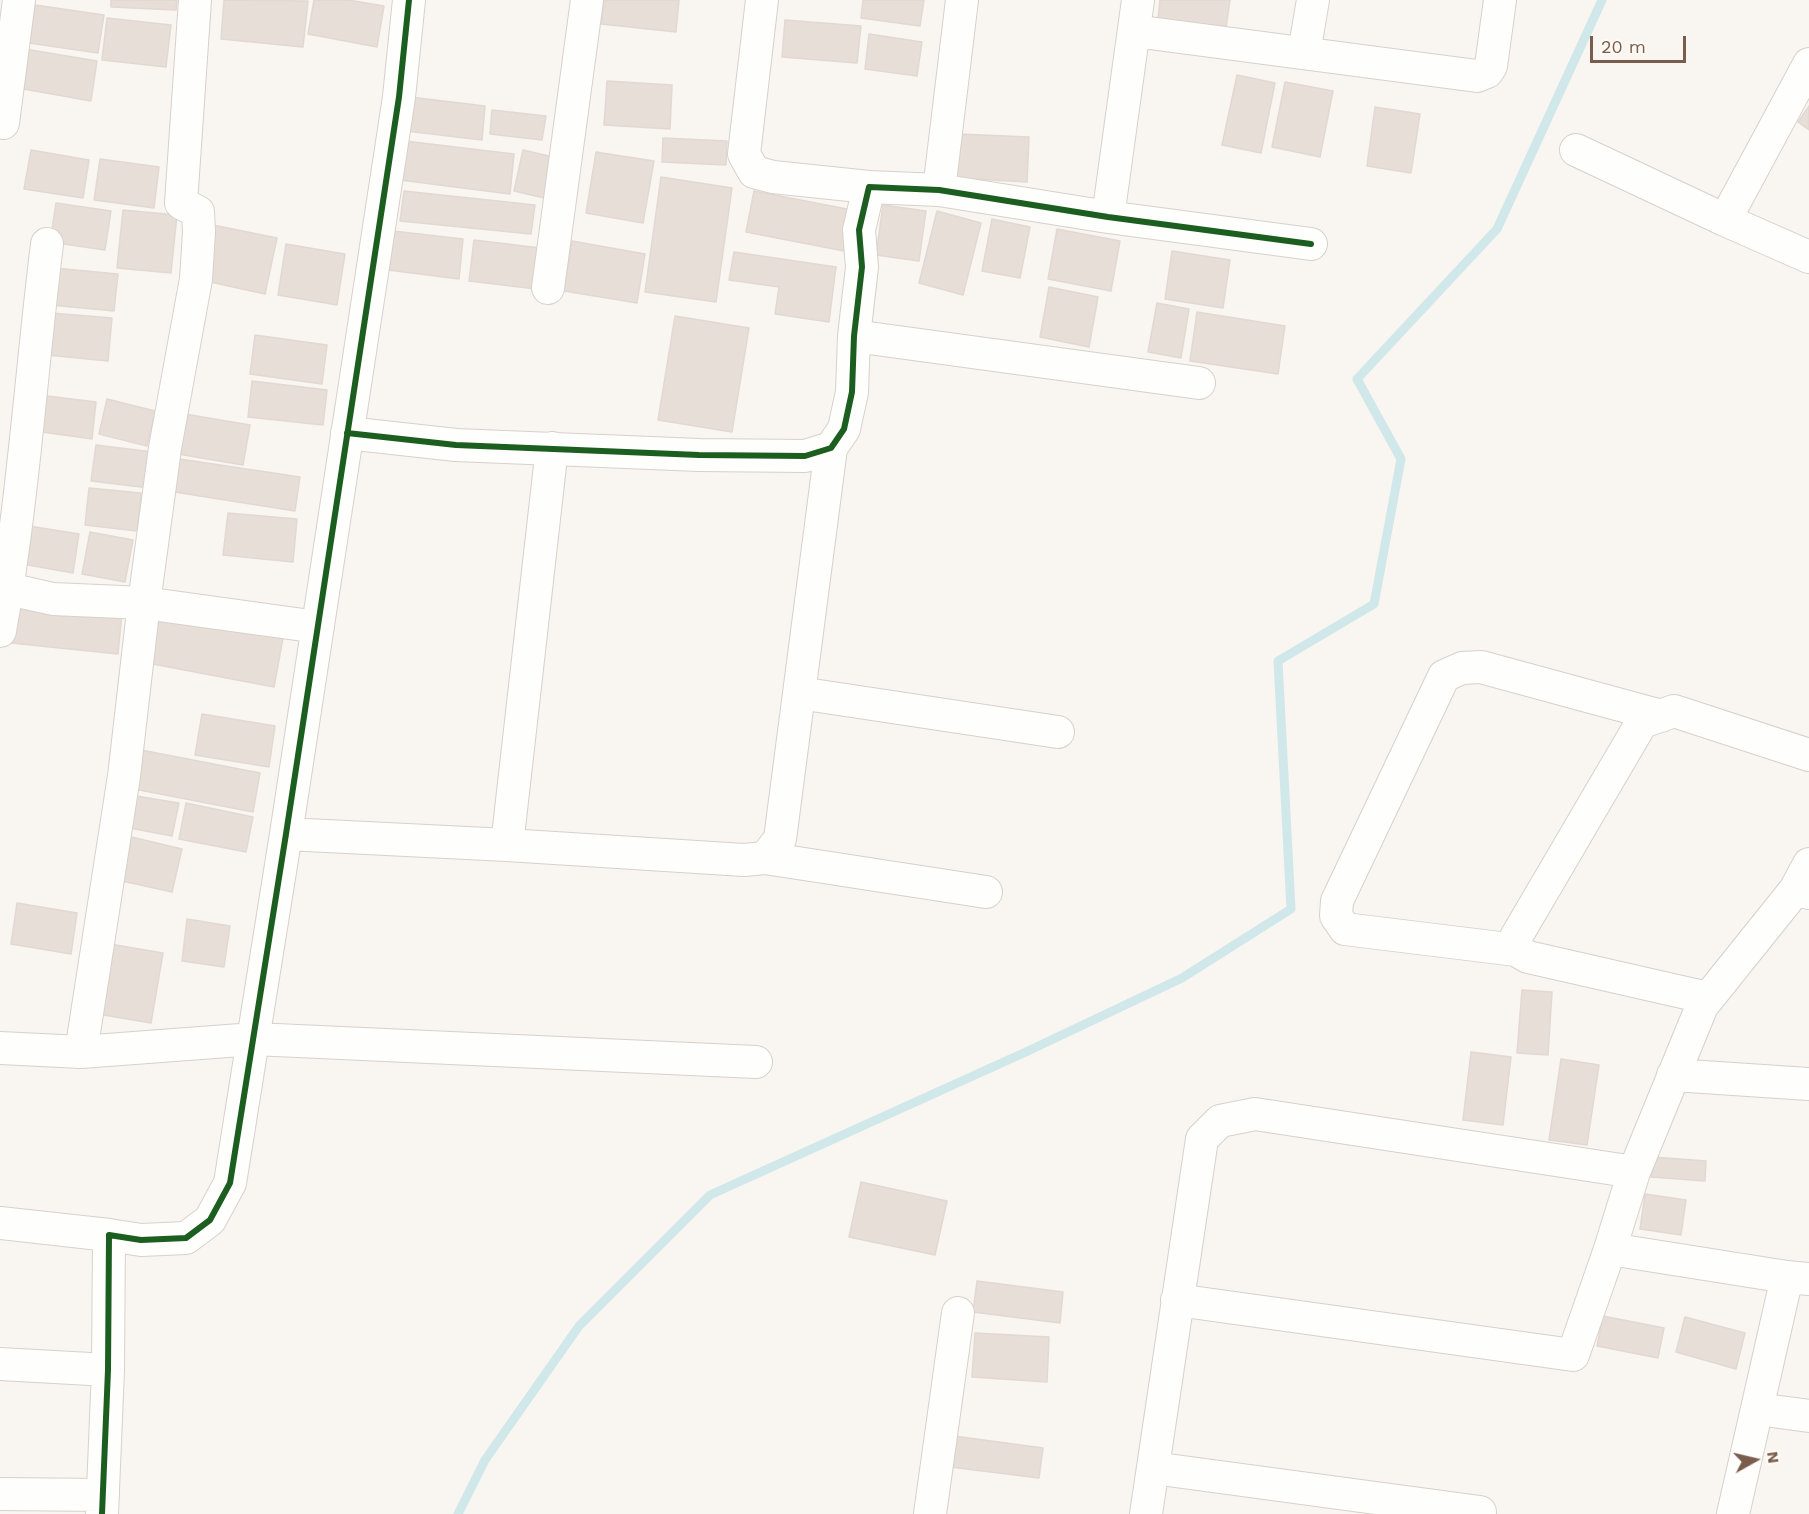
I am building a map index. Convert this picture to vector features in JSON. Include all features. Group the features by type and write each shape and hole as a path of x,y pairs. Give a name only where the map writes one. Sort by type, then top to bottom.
{"street":[{"path":"3,123 19,0"},
{"path":"81,1052 124,776 165,448 196,279 198,212 181,203 195,0"},
{"path":"0,1223 141,1240 186,1238 210,1220 230,1183 399,97 409,0"},
{"path":"548,288 587,0"},
{"path":"762,0 744,154 754,172 773,177 869,187 939,190 1108,217 1311,244"},
{"path":"939,190 962,0"},
{"path":"1108,217 1138,0"},
{"path":"1304,53 1313,0"},
{"path":"1134,31 1477,76 1487,72 1491,66 1500,0"},
{"path":"1725,220 1809,64"},
{"path":"1576,150 1725,220 1809,256"},
{"path":"765,858 780,839 831,448 844,429 852,392 854,336 862,267 859,230 869,187"},
{"path":"0,631 4,588 23,469 47,244"},
{"path":"854,336 1199,383"},
{"path":"347,433 456,445 699,456 805,456 831,448"},
{"path":"507,845 552,448"},
{"path":"4,588 53,599 144,603 318,627"},
{"path":"1660,716 1482,667 1462,668 1444,676 1337,901 1336,916 1345,929 1516,950 1528,957 1708,998"},
{"path":"799,693 1058,732"},
{"path":"1516,950 1516,937 1642,722 1674,711 1809,756"},
{"path":"286,834 744,860 765,858 986,892"},
{"path":"1178,1300 1573,1354 1634,1172 1702,1006 1804,882"},
{"path":"0,1048 81,1052 254,1039 756,1062"},
{"path":"1673,1075 1809,1084"},
{"path":"1146,1514 1202,1139 1220,1121 1255,1114 1634,1172"},
{"path":"0,1494 102,1505 108,1370 109,1235"},
{"path":"1610,1249 1798,1278 1757,1410 1733,1514"},
{"path":"930,1514 958,1313"},
{"path":"0,1364 108,1370"},
{"path":"1757,1410 1809,1416"},
{"path":"1153,1468 1480,1512"}],"building":[{"path":"111,0 177,0 176,10 111,7"},
{"path":"224,0 308,1 303,47 221,39"},
{"path":"314,0 348,0 384,6 377,47 308,34"},
{"path":"604,0 679,0 676,32 601,24"},
{"path":"863,0 924,0 920,26 861,18"},
{"path":"1160,0 1230,0 1226,28 1158,18"},
{"path":"35,5 104,15 98,53 29,43"},
{"path":"107,18 171,25 166,67 102,60"},
{"path":"785,20 861,26 857,63 782,57"},
{"path":"869,34 922,42 917,76 865,69"},
{"path":"25,49 97,61 91,101 18,88"},
{"path":"1237,75 1275,83 1261,153 1222,145"},
{"path":"607,81 672,85 670,129 604,125"},
{"path":"1285,82 1333,91 1320,157 1272,147"},
{"path":"410,97 485,106 482,140 406,131"},
{"path":"1809,106 1809,130 1798,122"},
{"path":"1375,107 1420,114 1411,173 1367,166"},
{"path":"492,110 546,116 542,140 490,134"},
{"path":"958,134 1029,137 1027,182 955,178"},
{"path":"663,138 727,141 726,165 662,162"},
{"path":"405,141 514,154 510,194 400,180"},
{"path":"31,150 89,160 83,198 24,189"},
{"path":"523,150 553,157 544,198 514,191"},
{"path":"596,152 654,161 643,223 586,213"},
{"path":"100,159 159,167 154,208 94,200"},
{"path":"661,177 732,188 716,302 645,292"},
{"path":"404,191 535,205 531,234 400,221"},
{"path":"754,191 852,210 844,251 746,232"},
{"path":"56,203 111,211 105,250 50,242"},
{"path":"883,205 926,211 919,261 876,255"},
{"path":"123,210 177,215 171,273 117,268"},
{"path":"937,211 981,223 963,295 919,283"},
{"path":"992,219 1030,227 1020,278 982,271"},
{"path":"213,225 277,238 265,294 201,280"},
{"path":"1057,229 1120,241 1111,291 1048,279"},
{"path":"393,231 463,239 459,279 388,270"},
{"path":"474,240 541,248 536,289 469,281"},
{"path":"572,241 645,254 637,303 564,291"},
{"path":"286,244 345,254 337,305 278,295"},
{"path":"1172,251 1230,260 1223,308 1165,299"},
{"path":"734,252 836,267 829,322 775,314 779,287 729,280"},
{"path":"54,268 118,274 114,311 51,305"},
{"path":"1049,287 1098,297 1089,347 1040,337"},
{"path":"1157,303 1189,309 1181,358 1148,352"},
{"path":"1197,312 1285,326 1278,374 1190,361"},
{"path":"51,313 112,318 108,361 47,355"},
{"path":"675,316 749,328 732,432 658,420"},
{"path":"255,335 327,345 322,384 250,374"},
{"path":"252,381 327,390 323,425 248,417"},
{"path":"39,395 96,402 92,439 35,431"},
{"path":"107,399 155,411 147,446 99,434"},
{"path":"179,413 250,425 243,465 172,453"},
{"path":"96,445 153,452 149,488 91,481"},
{"path":"173,458 300,477 295,511 168,491"},
{"path":"89,488 141,493 137,531 85,525"},
{"path":"228,513 297,519 293,562 223,555"},
{"path":"23,525 79,534 73,573 17,563"},
{"path":"90,532 133,540 125,582 82,574"},
{"path":"16,601 122,613 118,654 11,643"},
{"path":"152,612 283,638 274,687 142,662"},
{"path":"202,714 275,726 269,767 195,755"},
{"path":"136,749 260,773 253,812 129,788"},
{"path":"130,795 179,803 172,836 124,827"},
{"path":"186,803 253,817 246,852 179,839"},
{"path":"123,835 182,849 172,892 113,879"},
{"path":"17,903 77,913 71,954 11,944"},
{"path":"187,919 230,926 224,967 182,961"},
{"path":"104,943 163,953 151,1023 92,1013"},
{"path":"1522,990 1552,992 1548,1055 1517,1053"},
{"path":"1471,1052 1511,1057 1503,1125 1463,1120"},
{"path":"1561,1059 1599,1065 1587,1145 1549,1140"},
{"path":"1653,1157 1706,1161 1705,1181 1651,1177"},
{"path":"861,1182 947,1201 935,1255 849,1237"},
{"path":"1645,1194 1686,1200 1681,1235 1640,1229"},
{"path":"977,1281 1063,1292 1060,1323 973,1312"},
{"path":"1603,1316 1664,1328 1658,1358 1597,1346"},
{"path":"1685,1317 1745,1333 1736,1369 1676,1352"},
{"path":"975,1333 1049,1337 1047,1382 972,1377"},
{"path":"954,1436 1043,1448 1039,1478 950,1467"}],"waterway":[{"path":"458,1514 485,1460 579,1326 710,1195 1028,1051 1182,978 1291,909 1278,661 1374,604 1401,459 1357,379 1497,229 1602,0"}],"cycle path":[{"path":"102,1514 108,1370 109,1235 141,1240 186,1238 210,1220 230,1183 399,97 409,0"},
{"path":"347,433 456,445 699,455 805,456 831,448 844,429 852,392 854,336 862,267 859,230 869,187 939,190 1108,217 1311,244"}]}
